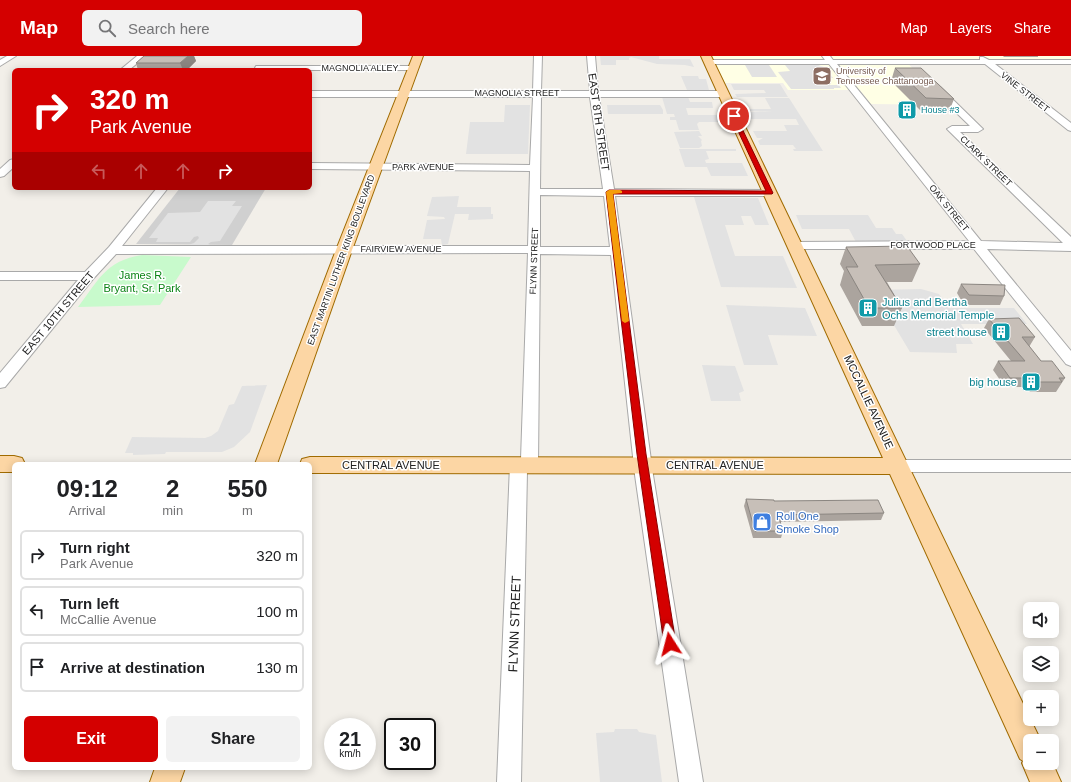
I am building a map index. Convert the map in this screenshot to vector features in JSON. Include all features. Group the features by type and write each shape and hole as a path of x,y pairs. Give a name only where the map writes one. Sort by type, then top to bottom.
{"main road":[{"name":"EAST MARTIN LUTHER KING BOULEVARD","path":"267,462 344,250 418,56"},
{"name":"MCCALLIE AVENUE","path":"707,59 899,466 1023,734"},
{"path":"0,464 12,464"},
{"name":"CENTRAL AVENUE","path":"312,465 899,466"},
{"path":"165,782 169,770"},
{"path":"1040,770 1046,782"}],"street":[{"path":"0,64 12,56"},
{"path":"128,68 142,56"},
{"name":"FLYNN STREET","path":"509,782 534,250 538,56"},
{"name":"EAST 8TH STREET","path":"591,56 594,93 617,251 643,465 691,782"},
{"name":"VINE STREET","path":"979,56 1071,128"},
{"path":"707,59 828,59 910,62 1071,62"},
{"name":"OAK STREET","path":"828,59 1071,361"},
{"path":"910,62 918,70"},
{"name":"MAGNOLIA ALLEY","path":"260,66 324,65 414,68"},
{"name":"CLARK STREET","path":"928,80 978,129 952,129 1071,244"},
{"name":"MAGNOLIA STREET","path":"312,94 724,94"},
{"path":"0,174 10,164"},
{"name":"PARK AVENUE","path":"312,166 536,168"},
{"name":"EAST 10TH STREET","path":"0,383 88,276 113,250 161,190"},
{"path":"536,192 770,193"},
{"name":"FORTWOOD PLACE","path":"795,246 979,245 1071,247"},
{"name":"FAIRVIEW AVENUE","path":"113,250 617,251"},
{"path":"0,276 88,276"},
{"name":"CENTRAL AVENUE","path":"899,466 1071,466"}],"shaded area":[{"path":"600,56 659,56 659,59 690,59 694,67 685,65 657,64 631,57 629,60 616,60 616,65 601,65"},
{"name":"University of Tennessee Chattanooga","path":"712,56 1071,56 1071,60 906,62 952,105 871,104 860,90 788,90 783,83 725,83"},
{"path":"745,65 769,65 777,77 752,77"},
{"path":"785,65 818,65 824,67 826,69 821,70 824,73 829,73 833,78 819,78 823,85 839,85 841,88 791,89 778,72 790,71"},
{"path":"681,76 698,76 699,79 706,79 709,90 687,90"},
{"path":"731,84 780,84 788,97 737,97 735,94 766,93 764,90 734,90"},
{"path":"662,97 688,97 690,102 712,102 713,108 686,108 688,115 716,115 723,117 725,122 699,122 697,124 699,130 679,130 676,120 670,120 670,117 675,117 674,114 667,114"},
{"path":"765,98 789,98 823,151 794,151 793,149 796,149 793,145 760,145 758,141 763,138 757,138 753,131 787,131 784,125 799,125 796,119 749,119 746,114 750,112 773,112 746,111 745,109 771,109"},
{"path":"505,105 530,105 528,154 466,154 470,122 504,122"},
{"path":"607,105 660,105 663,110 663,114 608,114"},
{"path":"699,131 702,136 698,136 702,140 702,146 699,148 680,148 674,132"},
{"path":"679,149 736,149 736,151 706,151 709,159 705,160 706,163 742,163 748,176 711,176 707,167 685,167"},
{"path":"178,190 265,190 232,245 136,244"},
{"path":"459,196 457,207 491,207 493,219 468,220 469,214 455,214 448,244 442,245 441,239 423,239 427,220 445,219 444,217 427,216 432,197"},
{"path":"694,197 758,198 769,225 755,225 751,216 741,216 744,225 725,225 735,256 783,256 797,288 721,287"},
{"path":"208,201 236,201 232,206 242,206 220,241 211,242 208,244 210,245 188,245 194,243 199,238 198,236 194,237 190,242 156,242 158,238 149,238 168,213 200,212"},
{"path":"796,215 868,215 876,228 892,228 896,234 902,234 907,241 856,242 849,229 802,229"},
{"path":"921,289 939,294 949,308 1014,308 1027,324 961,324 973,344 956,344 957,353 910,352 873,290"},
{"path":"726,305 805,308 817,336 768,335 778,365 744,365"},
{"path":"702,365 735,366 744,391 739,393 741,401 711,401"},
{"path":"267,385 250,432 234,447 222,452 166,452 165,454 133,455 133,453 125,453 132,437 205,438 211,436 218,431 229,405 234,404 242,386"},
{"path":"615,729 637,729 639,732 656,735 662,782 600,782 596,733 614,732"}],"green space":[{"name":"James R. Bryant, Sr. Park","path":"142,255 191,257 160,305 78,307 98,280 111,267 129,258"}],"building":[{"path":"144,56 188,56 180,63 136,63"},
{"path":"895,68 921,68 954,99 926,98"},
{"path":"907,246 920,264 875,265 902,308 869,308 846,267 858,267 846,247"},
{"path":"961,284 1005,285 1004,296 969,295"},
{"path":"1019,318 1035,337 1022,337 1041,361 1052,361 1065,378 1059,378 1062,382 1036,382 1033,378 1010,378 998,361 1025,361 989,319"},
{"path":"746,499 774,501 878,500 884,513 778,515 783,531 755,531"}],"slow traffic":[{"path":"620,192 609,192 625,321"}],"place":[{"name":"University of Tennessee Chattanooga","path":"822,76"},
{"name":"House #3","path":"907,110"},
{"name":"Julius and Bertha Ochs Memorial Temple","path":"868,308"},
{"name":"street house","path":"1001,332"},
{"name":"big house","path":"1031,382"},
{"name":"Roll One Smoke Shop","path":"762,522"}],"route":[{"path":"670,644 642,454 609,192 770,193 734,116"}]}
